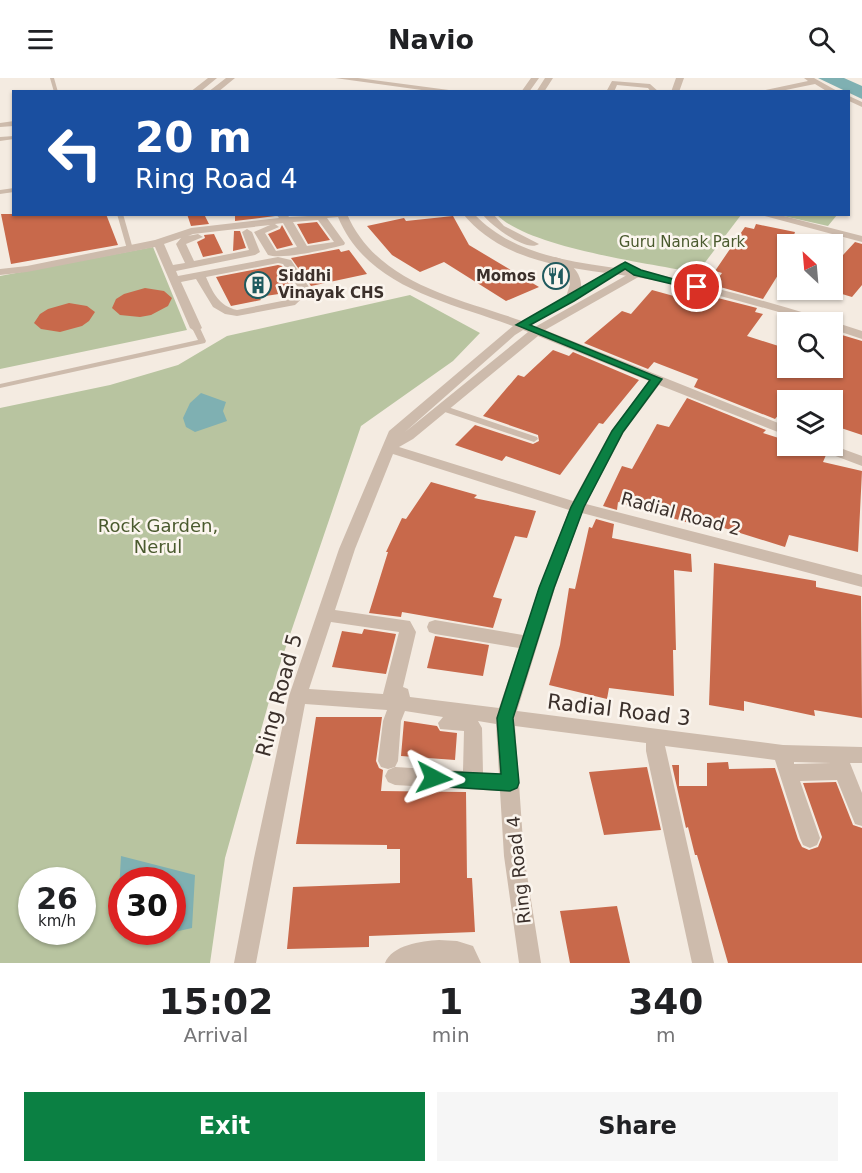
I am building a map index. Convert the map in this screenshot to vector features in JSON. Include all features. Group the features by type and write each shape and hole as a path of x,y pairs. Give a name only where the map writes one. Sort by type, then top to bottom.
{"street":[{"path":"197,90 213,78"},
{"path":"215,90 231,78"},
{"path":"339,78 443,90"},
{"path":"807,78 831,90"},
{"path":"611,90 615,83 620,82 650,86 653,90"},
{"path":"771,90 816,82"},
{"path":"0,272 158,243 191,231 317,216 341,241 313,250 272,253 259,232 286,220"},
{"path":"342,216 350,234 363,252 386,270 412,285 521,325 777,428"},
{"path":"470,216 486,233 506,245 551,259 613,272 638,273 789,312"},
{"path":"489,216 500,228 534,244 625,265 638,273"},
{"path":"770,216 862,239"},
{"path":"286,220 303,249"},
{"path":"172,274 191,265 255,252 243,231 183,241 181,244 191,265"},
{"path":"158,243 196,328"},
{"path":"551,259 567,268 577,279 571,299"},
{"path":"172,274 200,275 283,260 287,262 304,290 291,303 237,313 220,309 210,298 200,275"},
{"name":"Ring Road 5","path":"245,963 264,858 298,696 347,549 394,434 521,325 571,299 625,265"},
{"path":"387,448 408,436 536,332 638,273"},
{"path":"225,311 250,305"},
{"path":"843,329 862,335"},
{"name":"Ring Road 4","path":"530,963 514,856 505,718 577,507 618,431 657,379"},
{"path":"429,403 442,408"},
{"name":"Radial Road 2","path":"387,448 577,507 862,581"},
{"path":"843,454 862,461"},
{"path":"326,615 407,628 394,702 392,768 473,781 510,783"},
{"path":"435,627 529,643"},
{"path":"394,702 410,666"},
{"name":"Radial Road 3","path":"298,696 394,702 783,753 842,763 862,755"},
{"path":"447,723 468,723 473,728 473,781"},
{"path":"656,738 655,751 703,963"},
{"path":"783,753 810,838"},
{"path":"788,773 842,763 862,817"},
{"path":"396,963 408,956 456,950 465,954 470,963"}],"lane":[{"path":"121,216 130,249"},
{"path":"0,386 202,341 196,328"},
{"path":"442,408 534,440"}],"green space":[{"name":"Guru Nanak Park","path":"498,216 740,216 697,273 591,253 535,237 513,227"},
{"path":"783,216 836,216 828,226"},
{"path":"153,247 187,330 0,369 0,276"},
{"name":"Rock Garden, Nerul","path":"410,295 480,333 453,361 361,426 277,673 225,858 210,963 0,963 0,408 110,385 178,365 227,336"}],"water":[{"path":"818,78 844,78 862,86 862,99 850,93 850,90 843,90"},
{"path":"201,393 226,402 223,411 227,421 195,432 186,427 183,418 190,403"},
{"path":"121,856 164,867 120,867"},
{"path":"186,873 195,875 192,928 186,929"}],"building":[{"path":"1,214 107,216 118,245 11,264"},
{"path":"188,216 205,216 209,224 191,226"},
{"path":"235,216 275,216 235,221"},
{"path":"453,216 469,245 539,287 506,301 444,262 420,272 392,255 367,226 404,218 406,221"},
{"path":"317,222 330,240 308,244 297,224"},
{"path":"756,224 795,232 794,234 777,234 777,277 763,299 713,285 722,273 715,271 745,227 754,229"},
{"path":"282,225 293,245 277,249 268,234 280,229"},
{"path":"234,231 240,231 246,248 233,251"},
{"path":"214,234 223,253 203,257 197,242 205,238 204,235"},
{"path":"855,242 862,244 862,285 852,297 843,294 843,255"},
{"path":"339,249 341,252 349,250 367,274 311,286 291,258"},
{"name":"Siddhi Vinayak CHS","path":"282,266 296,289 292,292 259,297 261,300 231,306 216,277"},
{"path":"145,288 164,291 172,298 168,306 151,315 140,317 120,315 112,308 116,299 124,294"},
{"path":"652,290 699,303 706,295 757,308 755,312 763,314 747,336 777,346 777,378 843,378 843,335 862,341 862,435 843,429 843,390 777,390 777,417 775,419 694,387 698,379 654,362 648,369 584,343 622,311 631,314"},
{"path":"69,303 87,306 95,312 82,326 60,332 41,329 34,323 40,314 48,309"},
{"path":"553,350 569,356 573,352 639,380 603,424 599,423 560,475 506,456 502,461 455,445 475,425 533,444 539,441 538,435 483,416 518,375 524,377"},
{"path":"687,398 766,430 763,433 777,437 777,456 826,456 823,462 862,471 858,552 789,535 785,547 689,517 689,523 618,502 617,510 603,506 622,466 632,469 657,424 669,427"},
{"path":"431,482 477,495 474,498 536,511 527,538 515,536 493,597 502,599 493,628 402,612 401,617 369,613 388,552 386,552 402,518 406,519"},
{"path":"596,519 614,524 612,538 691,554 692,572 674,570 676,650 673,650 674,696 609,688 607,699 549,685 560,645 569,588 575,589 589,527 592,528"},
{"path":"714,563 816,581 816,587 861,596 862,718 814,710 815,716 744,701 744,711 709,705"},
{"path":"364,629 396,634 386,674 332,667 342,631 362,634"},
{"path":"435,636 489,645 483,676 427,668"},
{"path":"316,717 382,717 376,761 379,768 383,770 381,791 466,792 467,878 472,878 475,932 369,936 369,947 287,949 293,887 400,883 400,849 387,849 387,845 296,844"},
{"path":"404,721 437,726 440,731 457,733 455,760 401,756"},
{"path":"728,762 729,769 775,768 798,839 802,847 809,850 818,847 822,837 803,783 836,782 853,825 862,828 862,963 728,963 697,855 695,855 688,827 686,828 672,765 679,765 679,786 707,786 707,763"},
{"path":"647,767 661,830 604,835 589,772"},
{"path":"617,906 630,963 570,963 560,911"}],"place":[{"name":"Momos","path":"556,276"},
{"name":"Siddhi Vinayak CHS","path":"258,285"}],"route":[{"path":"434,778 510,783 505,718 547,588 577,507 618,431 657,379 521,325 571,299 625,265 638,273 697,287"}]}
